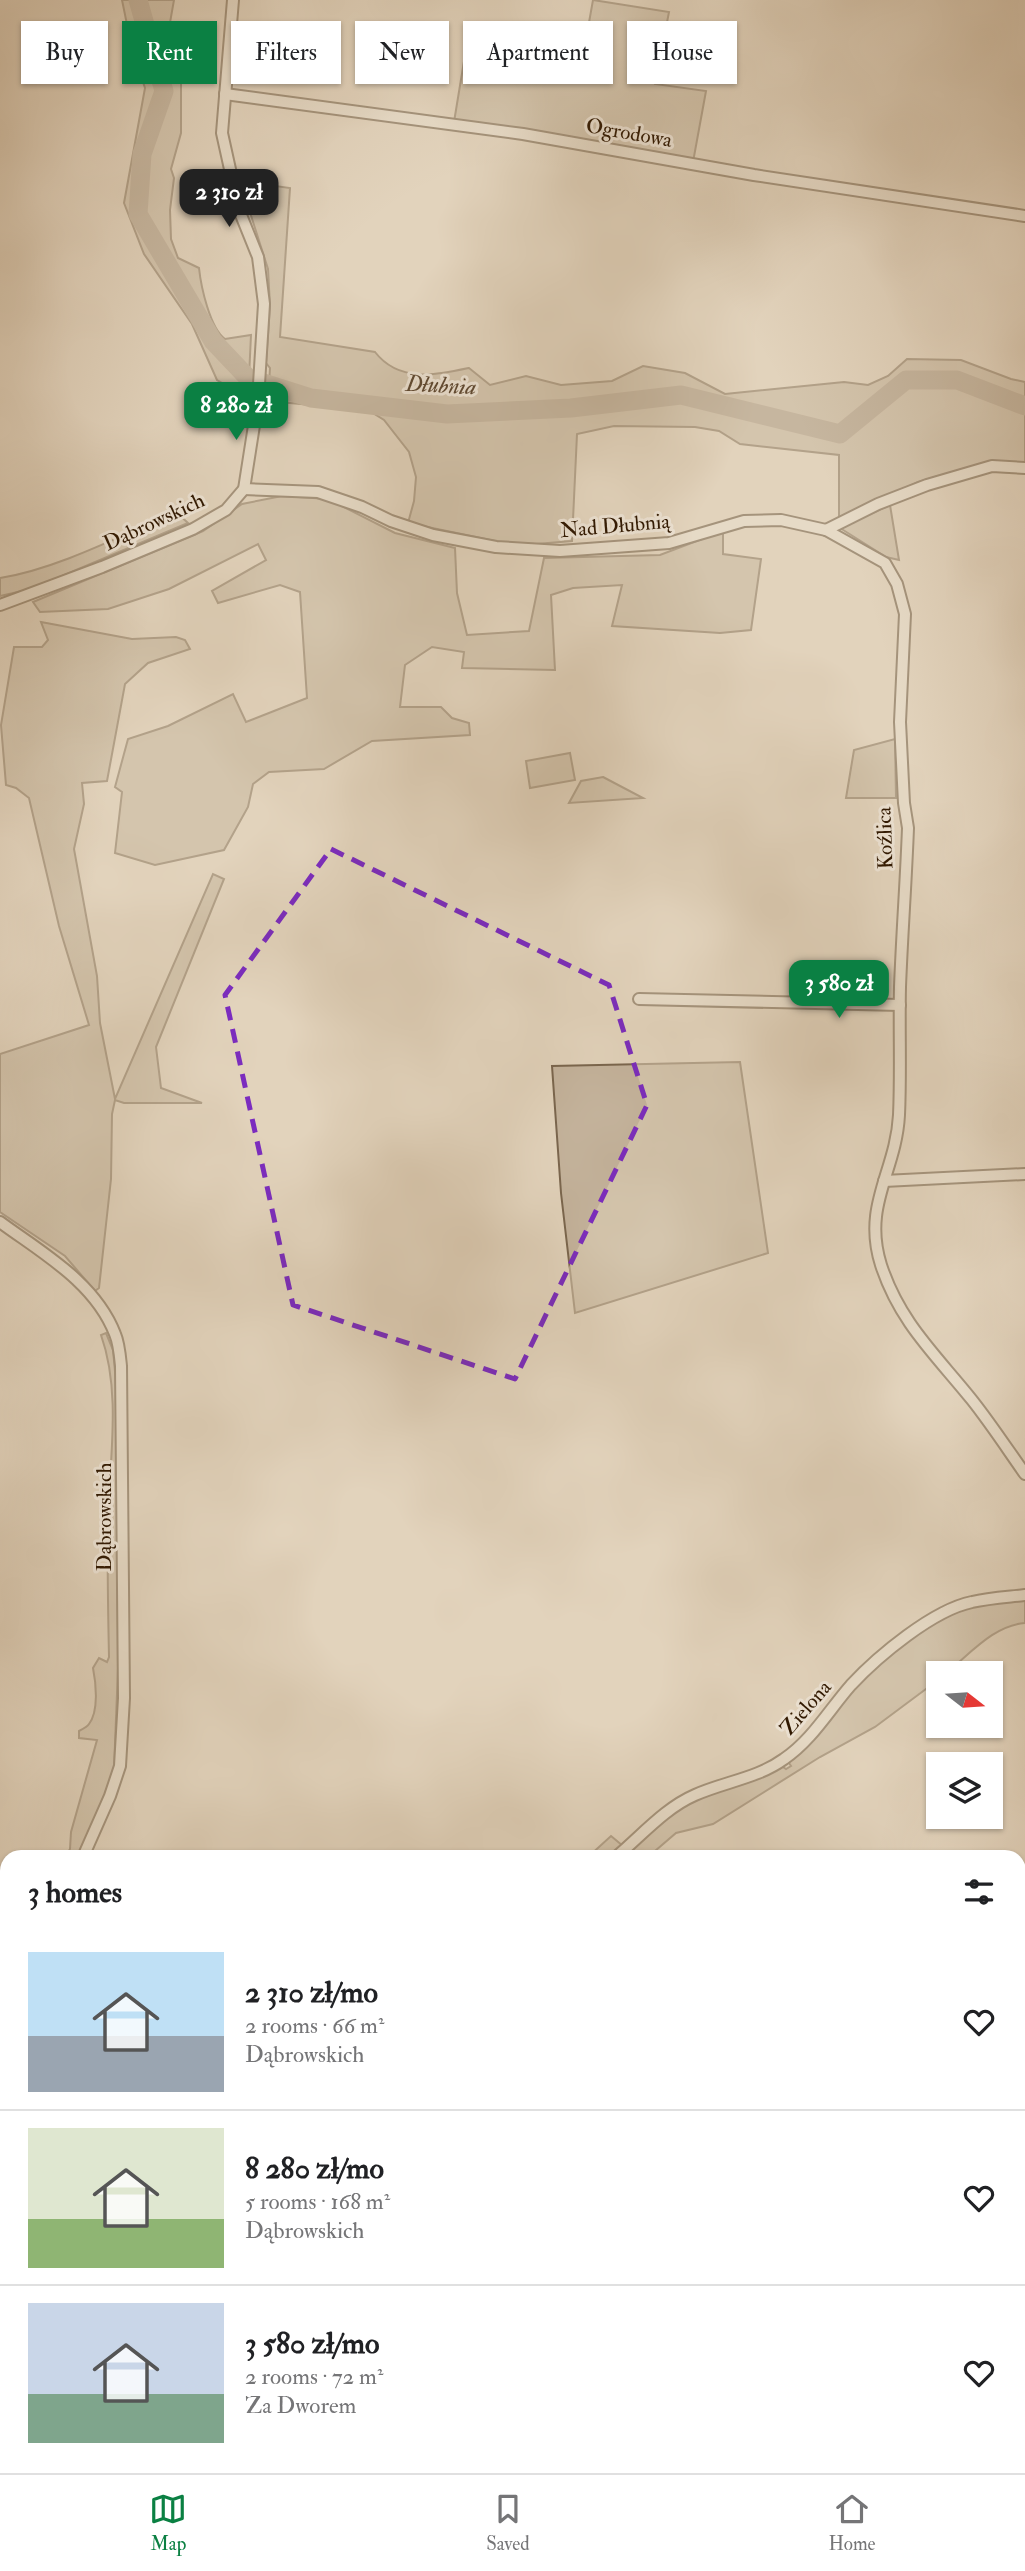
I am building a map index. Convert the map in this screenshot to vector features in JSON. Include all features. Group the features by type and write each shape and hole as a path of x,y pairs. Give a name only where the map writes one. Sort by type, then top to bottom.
{"street":[{"path":"233,0 222,134 239,210 258,257 264,304 258,400 244,489"},
{"name":"Ogrodowa","path":"225,94 523,134 754,175 1025,216"},
{"path":"826,530 878,504 927,485 992,466 1025,468"},
{"name":"Nad Dłubnią","path":"244,489 318,492 391,522 433,535 496,547 560,551 669,543 744,521 781,520 826,530"},
{"name":"Dąbrowskich","path":"0,606 91,572 193,529 226,510 244,489"},
{"name":"Koźlica","path":"826,530 885,563 897,584 905,614 900,722 904,803 908,828 900,1005 899,1117 894,1148 877,1207 874,1232 881,1264 896,1302 915,1333 972,1401 1025,1474"},
{"path":"639,999 900,1005"},
{"path":"884,1181 1025,1174"},
{"name":"Dąbrowskich","path":"0,1222 74,1276 94,1299 116,1334 121,1366 124,1698 120,1766 86,1850"},
{"name":"Zielona","path":"625,1850 673,1807 783,1760 802,1745 851,1686 885,1651 939,1616 970,1602 1025,1595"}],"highlighted area":[{"path":"331,849 609,985 647,1105 515,1379 293,1305 225,995"}],"shaded area":[{"path":"122,0 174,0 170,21 126,21"},
{"path":"593,0 669,12 667,21 627,21 627,84 655,84 706,91 693,162 454,122 463,67 463,84 613,84 613,21 589,21"},
{"path":"144,84 181,84 181,133 171,169 174,178 170,210 171,239 178,258 199,268 207,306 220,334 225,339 251,335 248,398 217,380 192,324 144,254 124,203"},
{"path":"240,181 290,188 280,337 375,352 395,369 407,373 444,373 469,368 490,385 526,376 561,385 612,381 643,366 685,373 725,394 844,382 868,385 888,376 907,359 961,360 1025,382 1025,464 990,461 918,482 839,519 839,455 740,444 719,431 695,427 614,426 577,434 572,541 505,543 408,523 414,501 416,477 409,452 384,420 368,410 268,401 268,269"},
{"path":"282,496 328,499 395,533 455,548 457,593 467,635 529,631 544,558 660,555 723,531 723,554 761,559 751,630 720,633 612,626 622,585 573,588 551,595 555,670 462,668 464,652 432,647 405,665 400,707 441,707 452,718 469,723 470,735 372,741 324,769 269,772 253,784 248,807 224,850 155,865 115,853 122,792 115,787 128,739 168,726 233,694 246,722 307,698 300,592 280,585 218,603 212,591 266,560 258,544 169,589 108,609 40,612 33,602 203,531 242,504"},
{"path":"890,505 899,560 886,557 840,528"},
{"path":"176,512 188,523 31,589 0,596 0,578 22,574 66,559"},
{"path":"41,622 132,639 176,637 185,640 190,649 148,663 125,684 107,781 82,783 84,804 74,849 97,976 100,1023 115,1099 213,874 224,879 156,1047 161,1088 202,1103 124,1103 115,1100 112,1114 111,1179 99,1288 95,1291 65,1256 0,1212 0,1054 89,1025 59,926 29,798 16,788 6,785 1,725 14,647 42,647 48,640"},
{"path":"895,739 896,798 846,798 854,750"},
{"path":"570,753 575,780 530,788 526,761"},
{"path":"603,777 643,798 569,803 581,781"},
{"path":"740,1062 768,1253 575,1313 561,1193 552,1066"},
{"path":"106,1333 113,1350 117,1393 118,1668 114,1769 81,1850 69,1850 71,1832 97,1740 79,1738 79,1731 88,1725 94,1712 96,1689 93,1668 99,1658 107,1662 109,1657 108,1534 113,1401 107,1356 101,1335"},
{"path":"1025,1598 1025,1623 1003,1629 960,1661 926,1661 926,1689 875,1727 820,1757 713,1824 676,1833 656,1850 628,1850 663,1819 698,1798 780,1765 786,1769 791,1766 787,1760 882,1660 905,1641 959,1609 982,1603"},
{"path":"611,1836 623,1846 619,1850 596,1850"}],"waterway":[{"name":"Dłubnia","path":"138,0 164,91 142,154 138,214 213,341 248,378 311,398 447,414 571,408 681,395 840,434 906,380 957,380 1025,406"}]}
